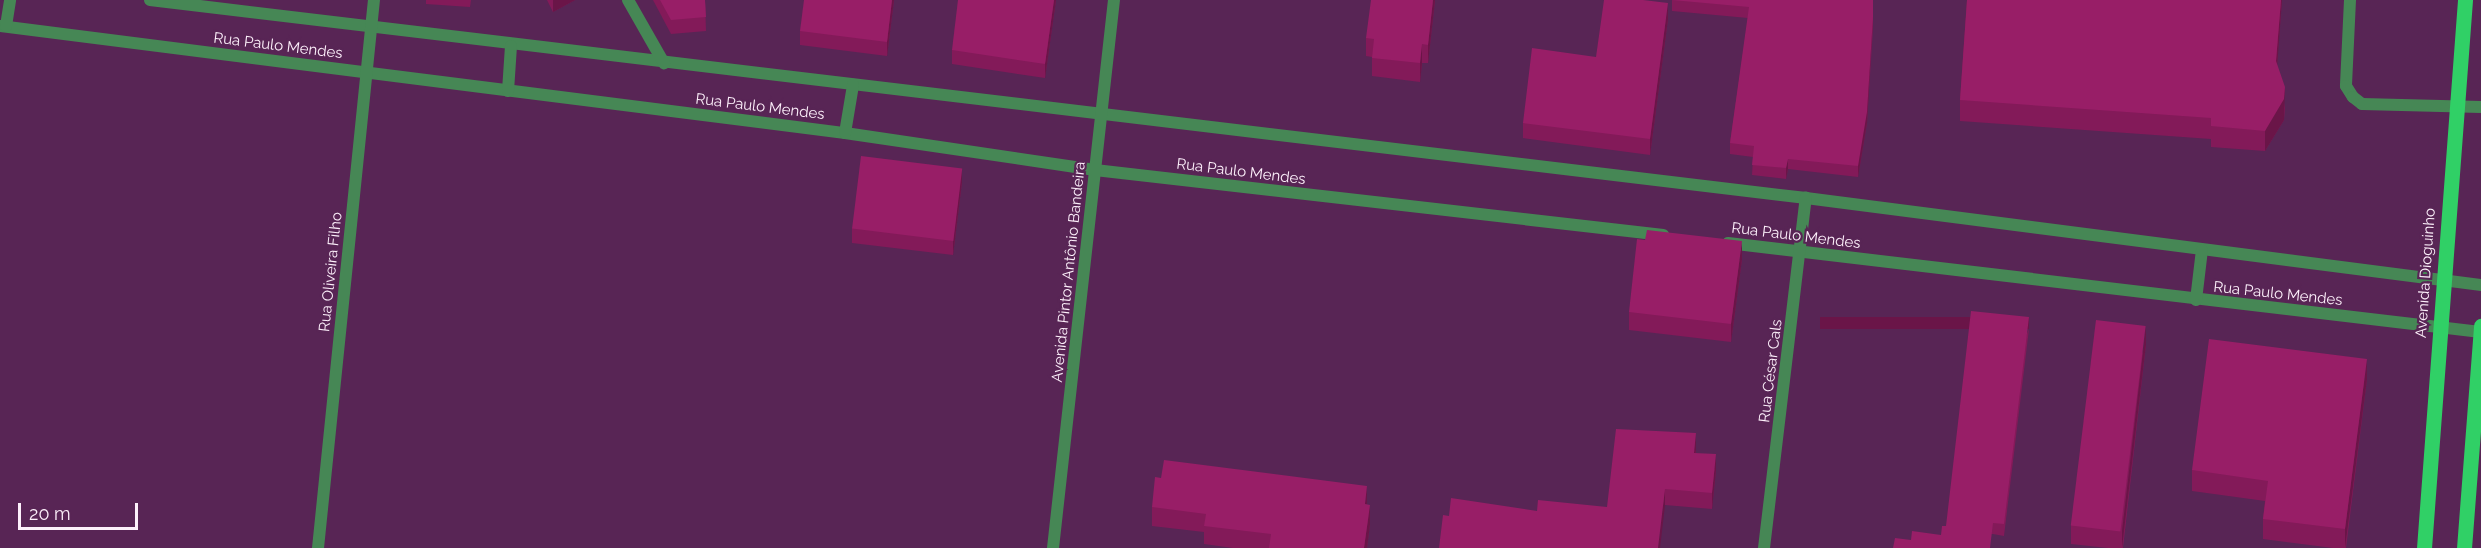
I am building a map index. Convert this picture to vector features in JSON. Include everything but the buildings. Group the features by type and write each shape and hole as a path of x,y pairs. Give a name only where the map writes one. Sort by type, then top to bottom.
{"main road":[{"name":"Avenida Dioguinho","path":"2424,548 2455,107 2465,0"},
{"path":"2464,548 2481,326"}],"street":[{"path":"3,26 10,0"},
{"name":"Rua Paulo Mendes","path":"150,0 511,46 1101,112 1806,198 2481,285"},
{"name":"Rua Oliveira Filho","path":"318,548 374,0"},
{"path":"628,0 664,63"},
{"name":"Avenida Pintor Antônio Bandeira","path":"1053,548 1114,0"},
{"path":"2350,0 2346,86 2353,97 2362,104 2481,107"},
{"name":"Rua Paulo Mendes","path":"3,26 845,133 1095,170 1671,236"},
{"path":"508,91 511,46"},
{"path":"845,133 853,85"},
{"name":"Rua César Cals","path":"1764,548 1806,198"},
{"name":"Rua Paulo Mendes","path":"1718,242 2481,332"},
{"path":"2196,300 2202,250"}]}
